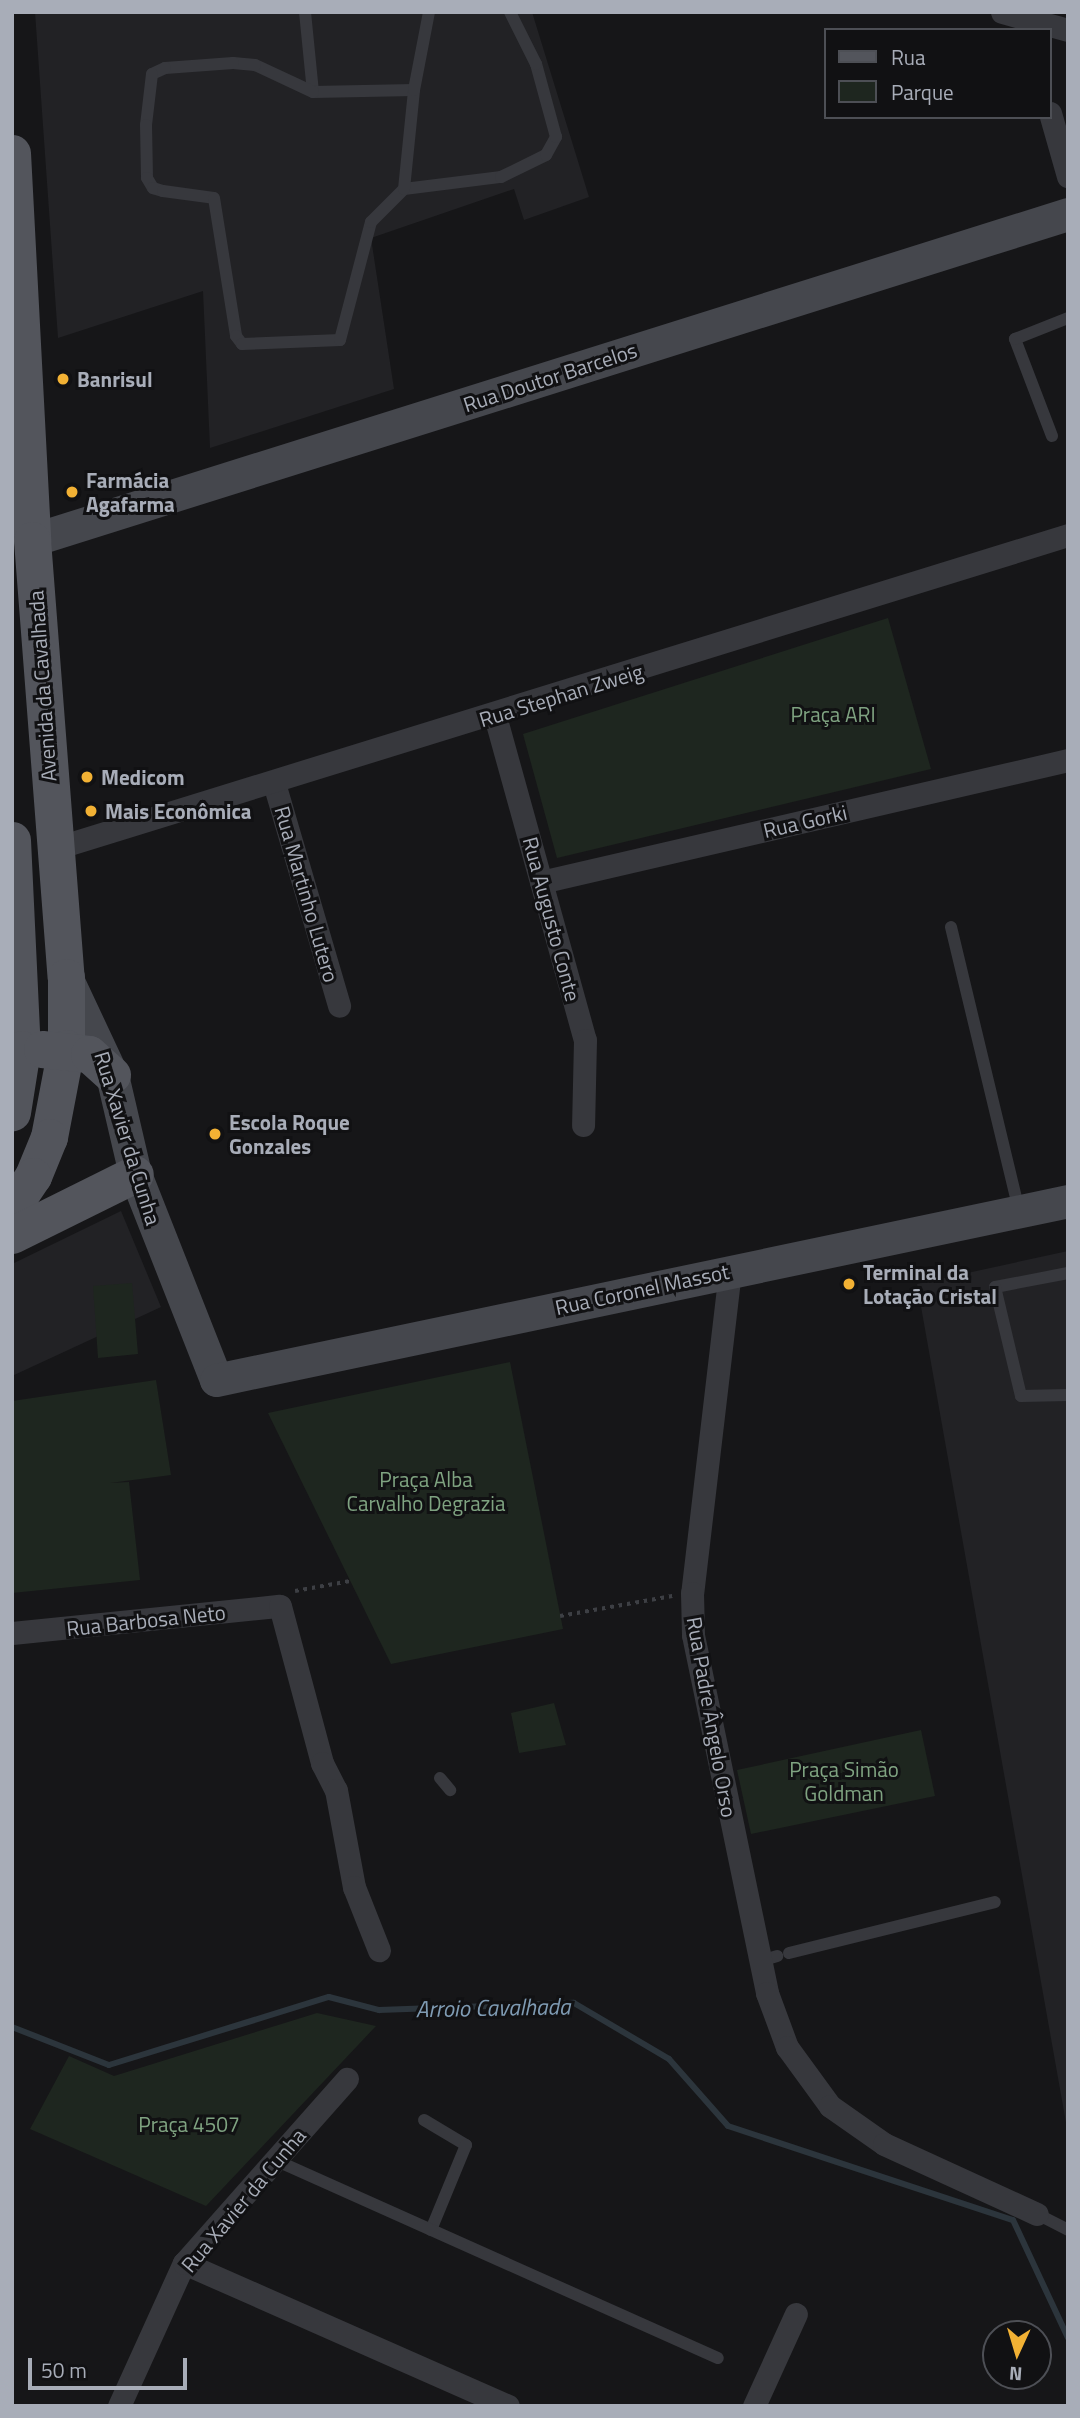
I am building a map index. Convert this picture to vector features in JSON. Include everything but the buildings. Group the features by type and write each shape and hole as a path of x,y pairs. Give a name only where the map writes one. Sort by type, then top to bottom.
{"main road":[{"name":"Avenida da Cavalhada","path":"12,153 22,532 66,976 66,1048 49,1137 33,1176 12,1207"},
{"path":"12,840 22,1049 12,1112"},
{"path":"22,1049 66,1048 89,1054 112,1075"},
{"path":"12,1235 135,1174"}],"street":[{"path":"1018,18 1068,30"},
{"path":"1052,119 1068,176"},
{"name":"Rua Doutor Barcelos","path":"22,532 1068,214"},
{"name":"Rua Stephan Zweig","path":"53,849 495,716 1068,535"},
{"name":"Rua Augusto Conte","path":"495,716 585,1040 583,1125"},
{"name":"Rua Gorki","path":"541,882 1068,760"},
{"name":"Rua Martinho Lutero","path":"274,783 339,1006"},
{"name":"Rua Xavier da Cunha","path":"66,976 112,1075 135,1174 216,1380"},
{"name":"Rua Coronel Massot","path":"216,1380 1068,1201"},
{"name":"Rua Padre Ângelo Orso","path":"730,1271 692,1592 693,1635 775,1957 767,1993 787,2047 830,2106 884,2144 1037,2214"},
{"path":"280,1606 322,1763 336,1790 354,1887 379,1950"},
{"name":"Rua Barbosa Neto","path":"12,1633 280,1606"},
{"name":"Rua Xavier da Cunha","path":"119,2406 184,2263 347,2079"},
{"path":"184,2263 508,2406"},
{"path":"754,2406 796,2314"}],"lane":[{"path":"304,12 313,92"},
{"path":"404,190 414,90 429,12"},
{"path":"414,90 313,92 255,65 165,68 152,74 146,125 147,178 153,188 163,191 214,198 236,335 242,344 340,340 345,332 371,222 404,190 502,177 546,155 556,137 536,64 510,12"},
{"path":"1052,436 1015,339 1068,317"},
{"path":"951,928 1020,1212"},
{"path":"1068,1273 995,1287 1021,1396 1068,1395"},
{"path":"440,1778 450,1790"},
{"path":"775,1957 995,1902"},
{"path":"424,2120 466,2145 430,2230"},
{"path":"275,2160 719,2357"},
{"path":"1037,2214 1068,2230"}],"path":[{"path":"280,1606 281,1594 350,1581"},
{"path":"560,1616 692,1592"}],"shaded area":[{"path":"35,12 532,12 589,197 524,220 514,189 371,238 394,389 210,448 203,291 58,338"},
{"path":"121,1211 161,1307 12,1376 12,1264"},
{"path":"1068,1251 1068,2134 917,1284"}],"green space":[{"name":"Praça ARI","path":"888,618 931,769 557,858 523,734"},
{"path":"132,1283 138,1354 98,1358 93,1286"},
{"name":"Praça Alba Carvalho Degrazia","path":"510,1362 563,1629 391,1664 268,1413"},
{"path":"156,1380 171,1475 110,1483 129,1482 140,1580 12,1593 12,1401"},
{"path":"554,1703 566,1745 519,1753 511,1713"},
{"name":"Praça Simão Goldman","path":"921,1730 935,1796 751,1834 737,1770"},
{"name":"Praça 4507","path":"317,2013 376,2026 206,2206 30,2129 69,2056 114,2076"}],"waterway":[{"name":"Arroio Cavalhada","path":"12,2027 109,2065 329,1997 379,2010 574,2003 669,2059 728,2126 1013,2220 1068,2338"}],"place":[{"name":"Banrisul","path":"63,379"},
{"name":"Farmácia Agafarma","path":"72,492"},
{"name":"Medicom","path":"87,777"},
{"name":"Mais Econômica","path":"91,811"},
{"name":"Escola Roque Gonzales","path":"215,1134"},
{"name":"Terminal da Lotação Cristal","path":"849,1284"}]}
